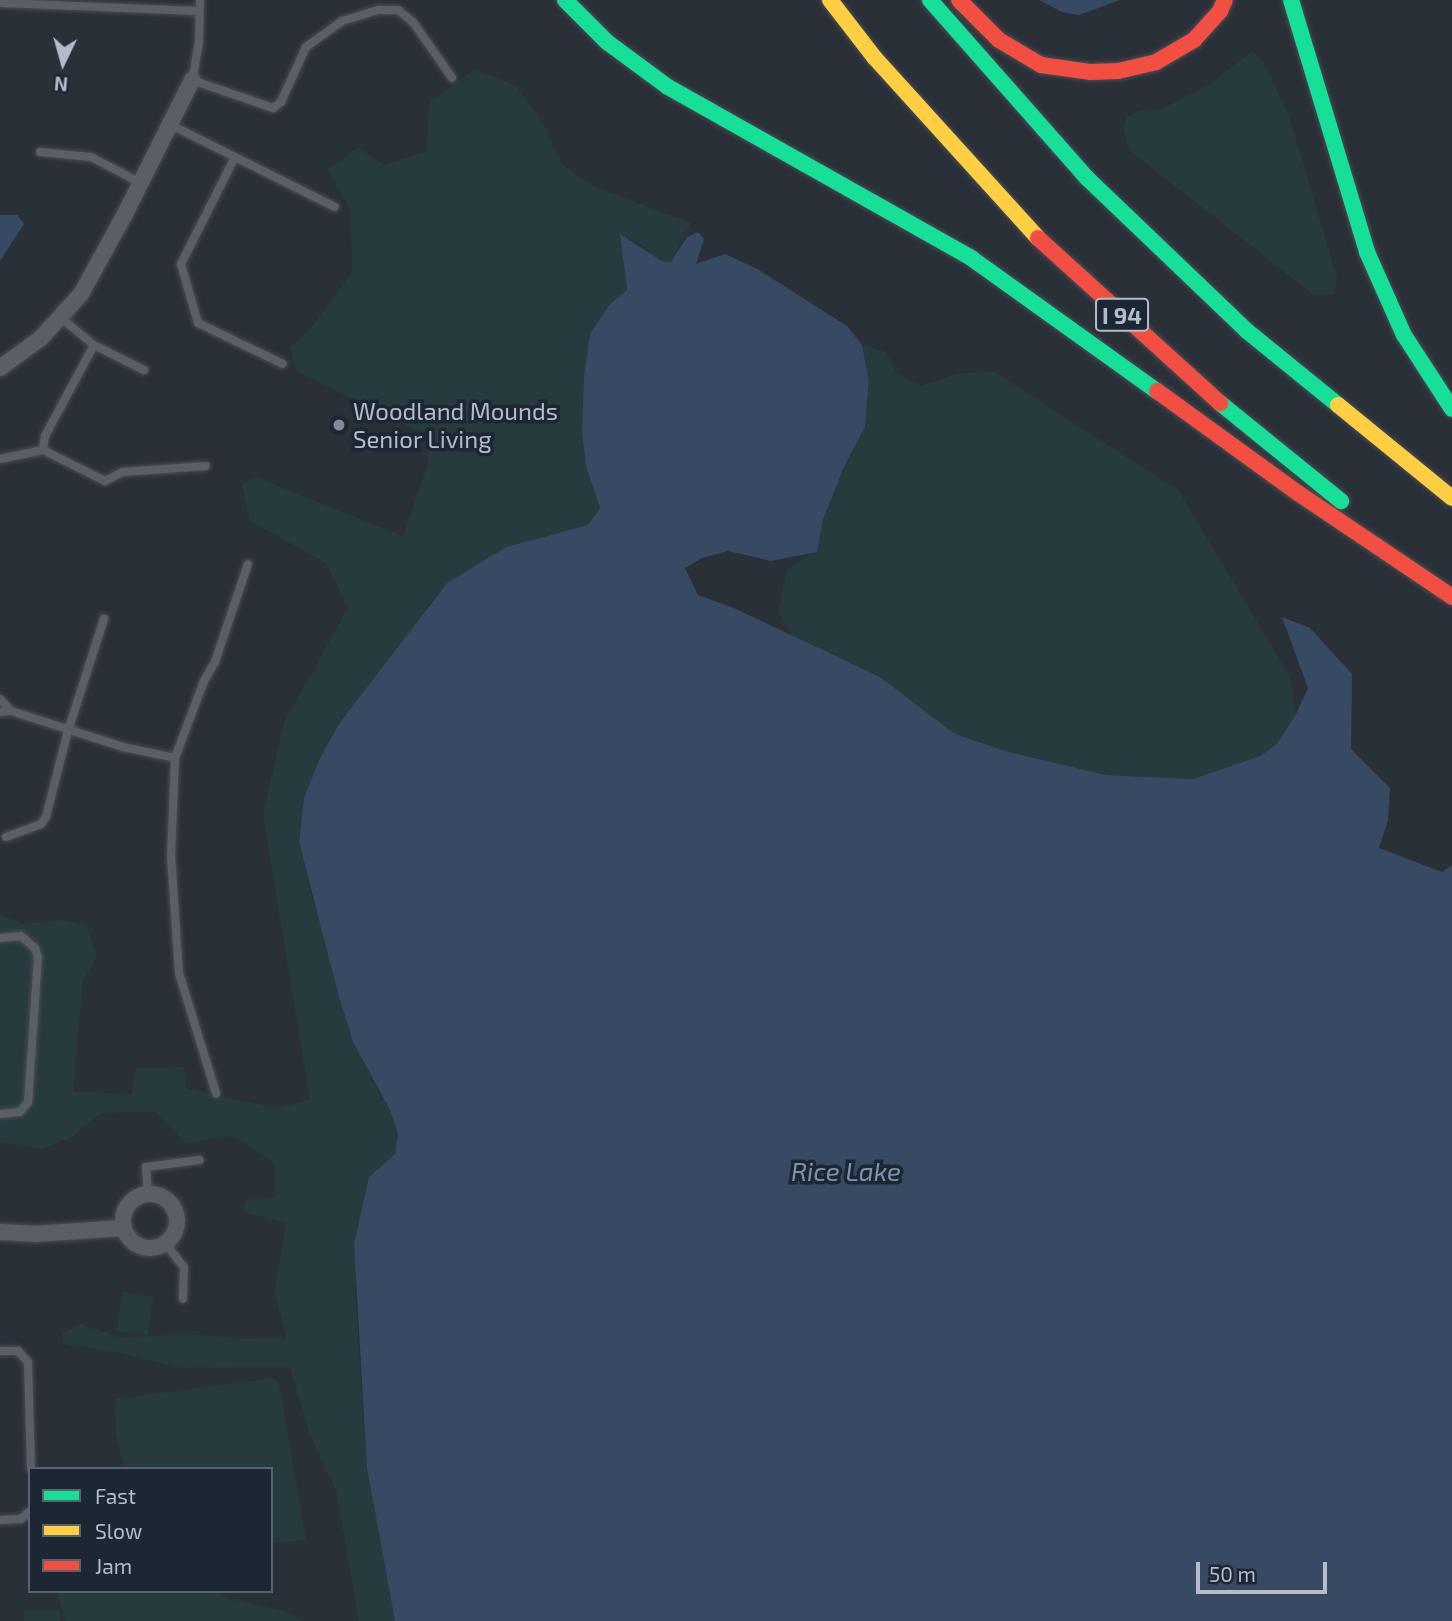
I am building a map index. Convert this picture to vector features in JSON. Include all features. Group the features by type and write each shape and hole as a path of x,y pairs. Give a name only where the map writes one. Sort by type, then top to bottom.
{"highway":[{"path":"565,0 607,42 668,87 971,258 1298,493 1452,597"},
{"name":"I 94","path":"830,0 874,57 1048,249 1196,383 1452,591"},
{"path":"930,0 1087,178 1247,331 1452,498"},
{"path":"959,0 999,40 1041,65 1090,72 1118,71 1156,62 1194,40 1220,11 1225,0"},
{"path":"993,10 1029,44 1062,56 1096,58 1130,54 1158,45 1185,28 1207,0"},
{"path":"1291,0 1367,252 1404,335 1452,409"}],"street":[{"path":"0,368 25,352 61,318 92,278 192,80"},
{"path":"148,1195 167,1201 176,1215 174,1234 165,1243 151,1248 134,1243 123,1228 125,1211 129,1204 148,1195"},
{"path":"0,1232 35,1234 123,1228"}],"lane":[{"path":"200,0 200,42 192,80 272,108 281,102 306,47 342,21 379,10 398,10 413,22 452,78"},
{"path":"0,3 199,10"},
{"path":"170,125 335,207"},
{"path":"40,152 91,157 141,183"},
{"path":"234,159 181,264 198,323 283,364"},
{"path":"61,318 93,345 144,370"},
{"path":"43,450 44,436 93,345"},
{"path":"0,459 43,450 105,481 123,472 206,466"},
{"path":"216,1093 179,973 171,856 175,758 204,681 215,662 248,564"},
{"path":"6,837 41,824 46,817 68,731 104,619"},
{"path":"0,699 11,711"},
{"path":"0,712 11,711 68,731 175,758"},
{"path":"0,938 21,936 35,948 37,957 28,1102 20,1112 0,1114"},
{"path":"148,1195 146,1167 200,1160"},
{"path":"165,1243 184,1266 183,1299"},
{"path":"0,1351 18,1352 28,1362 31,1467"},
{"path":"0,1520 21,1519 28,1513"}],"green space":[{"path":"1252,51 1263,61 1289,116 1337,278 1335,294 1314,295 1130,151 1123,128 1127,117 1138,111 1162,109 1212,83"},
{"path":"475,69 516,86 540,118 562,164 593,186 691,223 671,262 662,261 638,243 620,235 627,290 609,305 586,466 600,508 588,525 506,547 447,583 431,602 304,798 299,843 312,898 372,1081 390,1110 398,1134 395,1154 369,1177 355,1290 367,1468 395,1621 359,1621 336,1490 309,1433 290,1367 180,1368 120,1353 64,1344 62,1334 80,1324 122,1338 188,1334 247,1339 286,1338 275,1291 286,1223 243,1212 246,1199 275,1197 274,1162 233,1136 186,1143 156,1112 101,1113 72,1137 42,1149 0,1142 0,915 24,924 64,920 87,926 97,957 83,980 73,1091 131,1094 136,1068 184,1067 186,1088 225,1098 280,1108 310,1099 263,816 284,722 348,608 326,563 250,521 242,484 256,477 403,536 428,464 427,435 296,371 290,348 313,326 352,272 351,211 328,170 358,147 384,165 427,151 429,102"},
{"path":"862,345 886,352 896,373 921,386 959,373 995,372 1179,491 1291,679 1296,714 1277,744 1260,756 1193,779 1106,775 1005,751 955,734 880,677 795,640 778,612 787,569 817,551 823,520 844,467 865,427 869,381"},
{"path":"122,1292 153,1296 148,1335 117,1331"},
{"path":"272,1378 279,1383 306,1540 273,1543 273,1467 124,1467 116,1434 115,1399"},
{"path":"58,1593 221,1593 222,1597 284,1611 303,1621 65,1621"},
{"path":"24,1610 60,1610 60,1621 24,1621"}],"water":[{"path":"1039,0 1120,0 1079,15 1062,12"},
{"path":"0,215 17,215 24,224 0,261"},
{"name":"Rice Lake","path":"698,232 704,239 696,264 725,254 759,270 847,326 862,345 869,381 865,427 844,467 823,520 817,552 771,561 728,551 702,558 685,568 698,595 734,608 880,677 955,734 1005,751 1106,775 1193,779 1260,756 1277,744 1308,688 1282,617 1310,628 1352,674 1351,749 1390,788 1388,820 1379,848 1442,872 1452,865 1452,1621 395,1621 367,1468 354,1244 369,1177 395,1154 398,1134 390,1110 353,1042 339,997 299,842 304,798 320,758 339,724 447,583 506,547 588,525 600,508 586,466 582,430 584,377 590,334 609,305 627,290 620,234 662,261 671,262 687,237"}],"traffic: fast":[{"path":"565,0 607,42 668,87 971,258 1157,391"},
{"path":"930,0 1087,178 1247,331 1338,405"},
{"path":"1291,0 1367,252 1404,335 1452,409"},
{"path":"1220,403 1341,501"}],"traffic: slow":[{"path":"830,0 874,57 1038,238"},
{"path":"1338,405 1452,498"}],"traffic: jam":[{"path":"959,0 999,40 1041,65 1090,72 1118,71 1156,62 1194,40 1220,11 1225,0"},
{"path":"1038,238 1220,403"},
{"path":"1157,391 1298,493 1452,597"}],"place":[{"name":"Woodland Mounds Senior Living","path":"339,425"}]}
